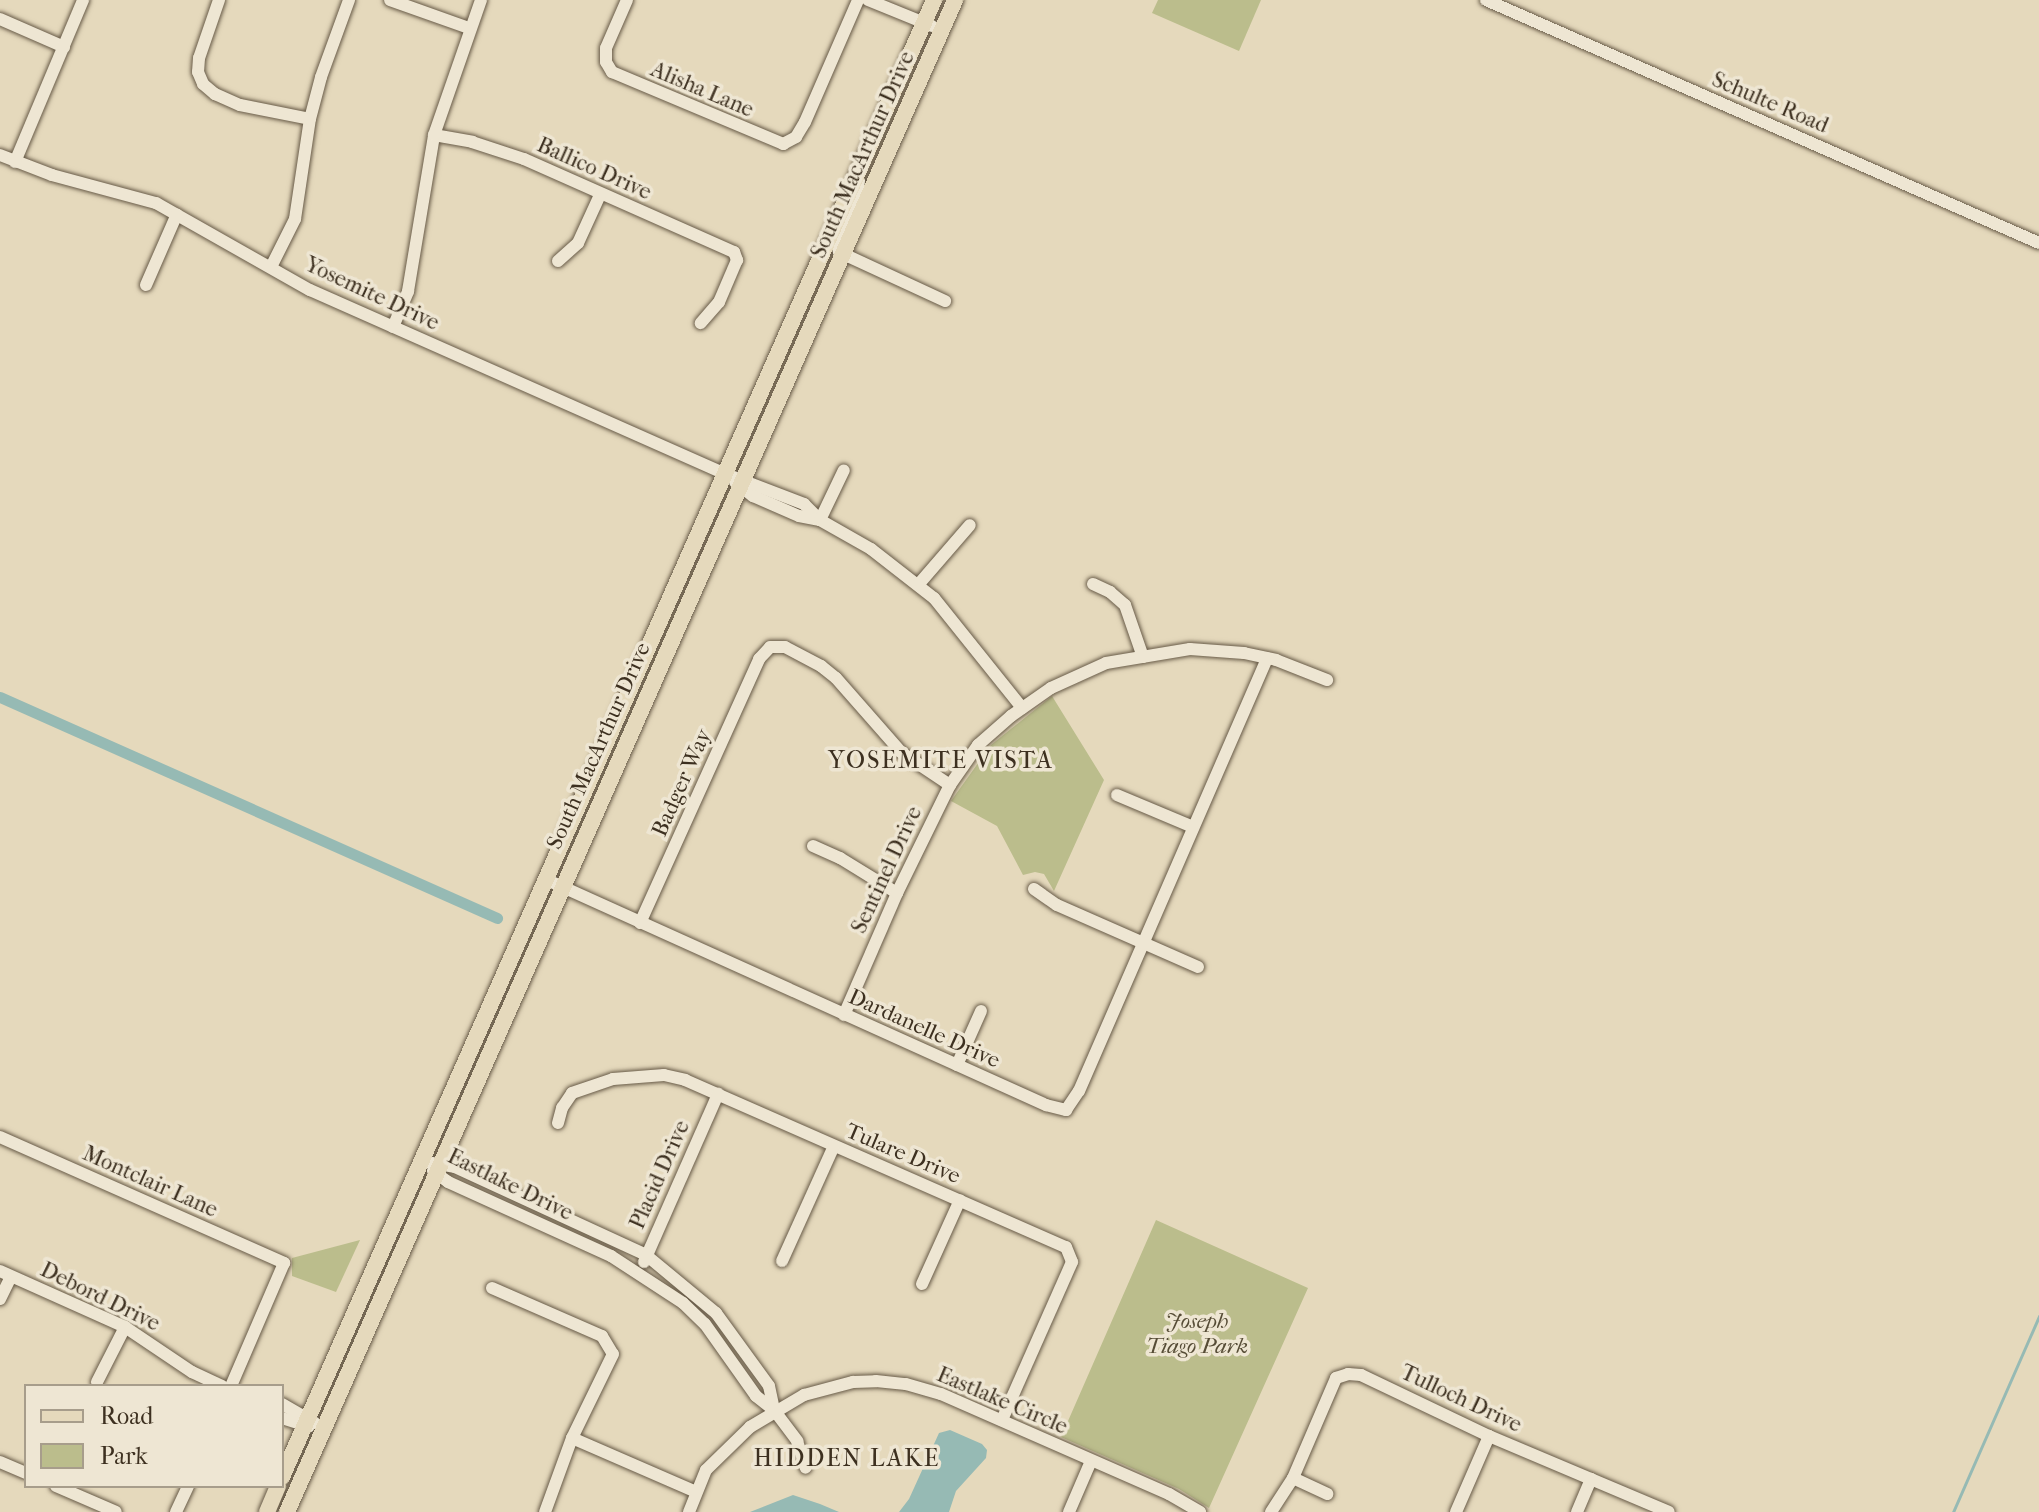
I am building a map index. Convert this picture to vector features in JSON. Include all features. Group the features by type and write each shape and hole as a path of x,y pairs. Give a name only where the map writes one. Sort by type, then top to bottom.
{"main road":[{"name":"South MacArthur Drive","path":"284,1472 934,0"},
{"name":"South MacArthur Drive","path":"287,1512 955,0"},
{"path":"267,1512 277,1488"}],"street":[{"path":"15,162 83,0"},
{"path":"219,0 199,58 201,80 215,94 240,105 310,119"},
{"path":"271,267 295,219 310,119 321,77 349,0"},
{"path":"390,0 469,28"},
{"path":"393,327 408,291 434,135 481,0"},
{"name":"Alisha Lane","path":"627,0 606,48 606,62 622,78 777,143 789,142 796,137 805,122 858,0"},
{"path":"868,0 942,31"},
{"name":"Schulte Road","path":"1486,0 2039,243"},
{"path":"0,19 64,47"},
{"name":"Ballico Drive","path":"434,135 472,142 524,159 734,252 737,260 719,302 701,323"},
{"name":"Yosemite Drive","path":"0,155 136,196 177,214 310,290 726,474 799,516 820,520 871,549 918,585 962,630 1022,708"},
{"path":"859,172 856,199 837,244 843,256 945,301"},
{"path":"558,261 578,243 600,195"},
{"path":"146,285 177,214"},
{"path":"820,520 844,470"},
{"path":"918,585 970,525"},
{"path":"1093,584 1110,592 1125,605 1143,657"},
{"name":"Badger Way","path":"640,923 765,650 778,646 821,666 836,678 902,753 950,785"},
{"name":"Sentinel Drive","path":"844,1015 897,893 950,785 978,745 1022,708 1051,688 1106,663 1190,649 1267,658 1327,680"},
{"path":"1143,943 1267,658"},
{"path":"1117,795 1193,827"},
{"path":"813,846 840,858 897,893"},
{"name":"Dardanelle Drive","path":"545,879 1046,1105 1066,1110 1079,1091 1143,943"},
{"path":"1034,889 1057,905 1198,967"},
{"path":"957,1065 981,1011"},
{"name":"Tulare Drive","path":"558,1123 562,1108 572,1093 613,1079 664,1075 718,1094 1066,1247 1071,1253 1072,1262 1002,1420"},
{"name":"Placid Drive","path":"642,1273 646,1255 718,1094"},
{"name":"Montclair Lane","path":"0,1137 284,1263 232,1384"},
{"path":"782,1261 834,1146"},
{"name":"Eastlake Drive","path":"421,1161 517,1194 646,1255 716,1313 769,1386 774,1410"},
{"name":"Eastlake Drive","path":"438,1168 642,1273 705,1324 756,1396 774,1410 797,1441 806,1468"},
{"path":"922,1284 960,1200"},
{"path":"0,1299 6,1273"},
{"name":"Debord Drive","path":"6,1273 125,1327 192,1372 218,1384"},
{"path":"492,1288 602,1336 610,1344 612,1360 572,1438 545,1512"},
{"path":"97,1382 125,1327"},
{"name":"Tulloch Drive","path":"1271,1512 1293,1478 1336,1378 1348,1374 1361,1375 1489,1436 1669,1512"},
{"name":"Eastlake Circle","path":"689,1512 694,1491 706,1470 750,1427 774,1410 828,1387 876,1381 906,1384 941,1394 1200,1512"},
{"path":"284,1406 306,1422"},
{"path":"284,1418 324,1429"},
{"path":"1456,1512 1489,1436"},
{"path":"572,1438 694,1491"},
{"path":"1069,1512 1091,1461"},
{"path":"0,1462 24,1472"},
{"path":"1293,1478 1327,1494"},
{"path":"1577,1512 1591,1479"},
{"path":"61,1488 116,1512"},
{"path":"176,1512 187,1488"}],"green space":[{"path":"1158,0 1261,0 1239,51 1152,13"},
{"path":"1052,696 1104,780 1054,891 1044,874 1035,872 1023,875 997,826 951,801 991,745"},
{"name":"Joseph Tiago Park","path":"1156,1220 1308,1288 1209,1508 1179,1489 1061,1437"},
{"path":"360,1240 336,1292 292,1276 292,1258"}],"water":[{"name":"HIDDEN LAKE","path":"950,1430 982,1444 987,1450 986,1458 956,1491 949,1512 899,1512 909,1499 939,1433"},
{"name":"HIDDEN LAKE","path":"793,1495 820,1504 839,1512 750,1512"}],"waterway":[{"path":"0,697 497,918"},
{"path":"1953,1512 2039,1316"}],"district":[{"name":"YOSEMITE VISTA","path":"941,761"},
{"name":"HIDDEN LAKE","path":"847,1459"}]}
